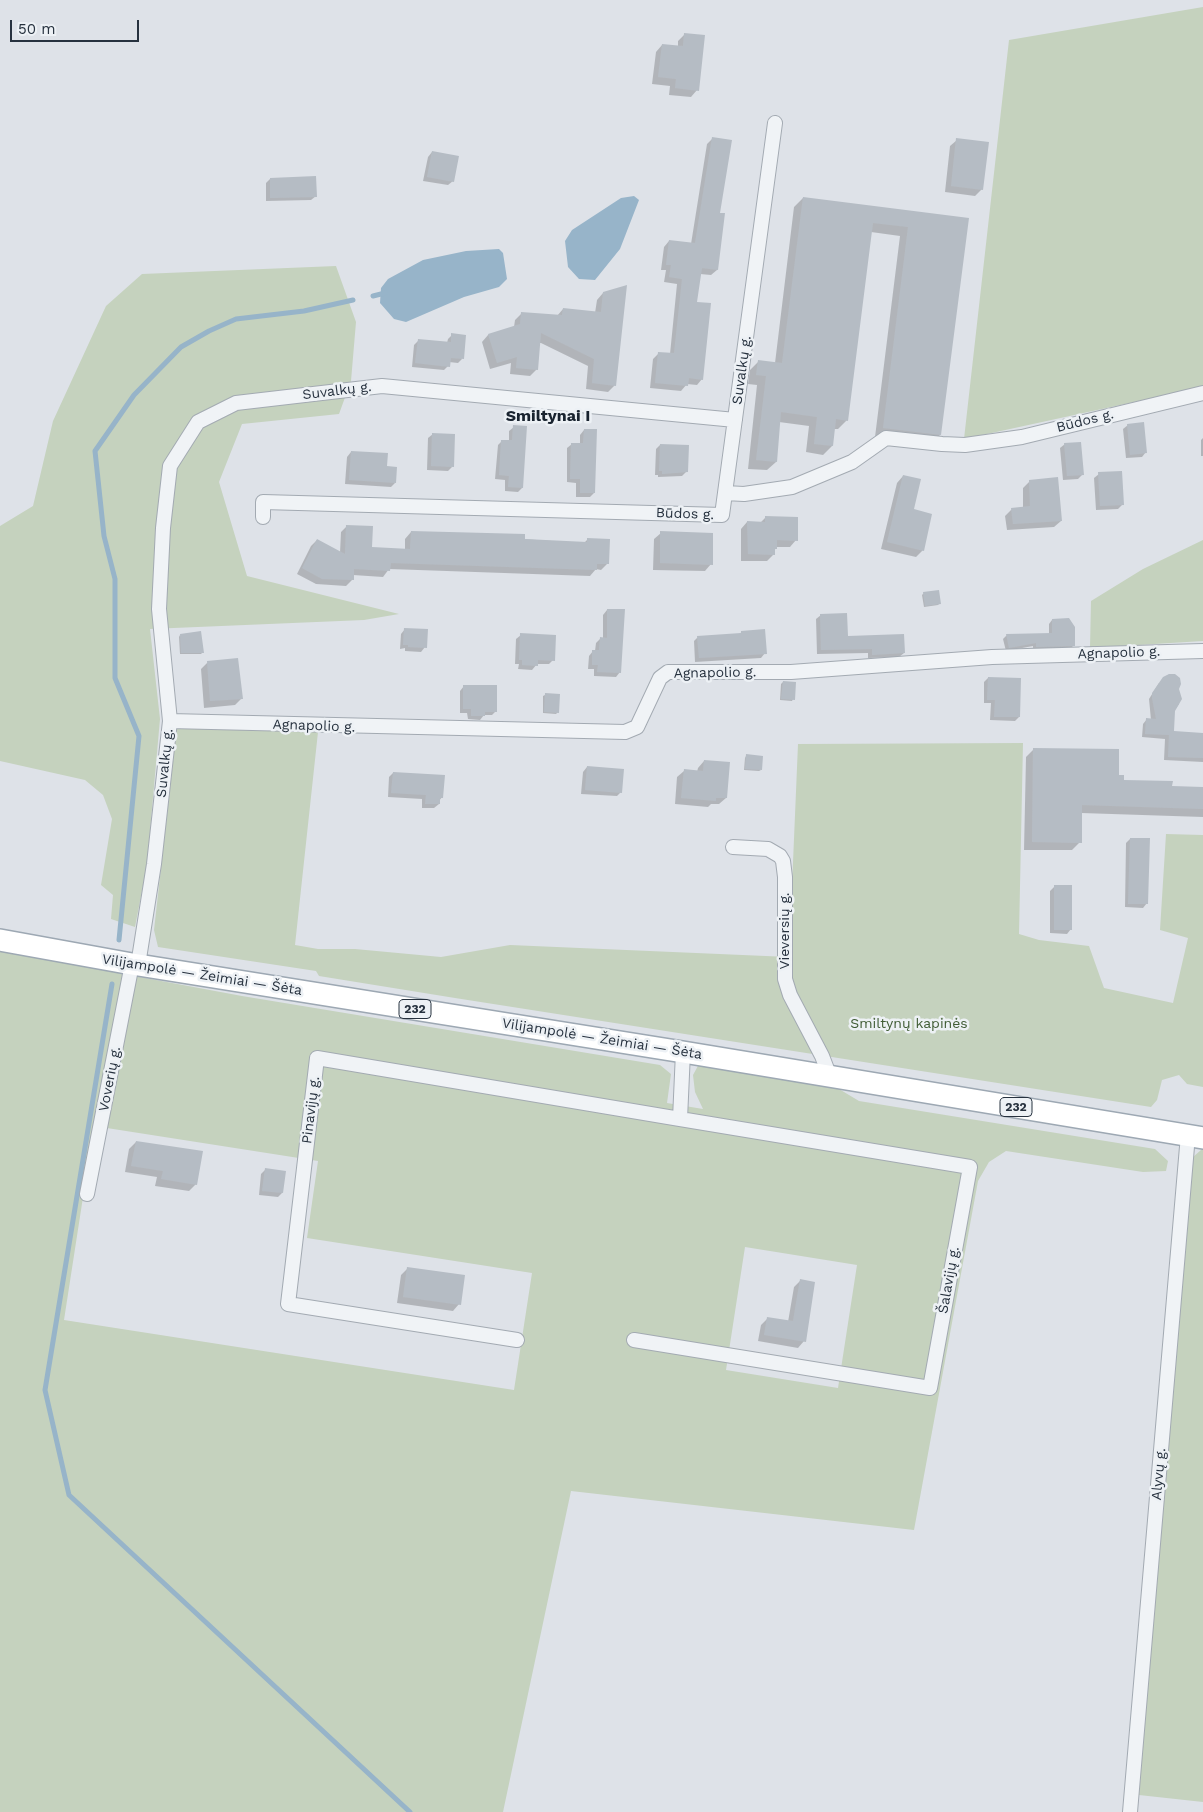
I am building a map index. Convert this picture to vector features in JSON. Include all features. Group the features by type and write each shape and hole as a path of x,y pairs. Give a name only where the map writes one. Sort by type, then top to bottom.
{"main road":[{"name":"Vilijampolė — Žeimiai — Šėta","path":"0,940 135,964 830,1077 1199,1134"}],"street":[{"name":"Suvalkų g.","path":"135,964 154,864 170,721 159,609 163,528 170,466 198,422 236,403 382,386 735,420 775,123"},
{"name":"Būdos g.","path":"263,517 264,502 722,515 725,493 744,494 792,487 852,462 886,438 966,445 1022,437 1203,393"},
{"path":"725,493 735,420"},
{"name":"Agnapolio g.","path":"170,721 625,732 638,727 660,678 668,672 791,672 992,657 1203,651"},
{"name":"Vieversių g.","path":"733,847 768,849 780,856 783,861 785,878 785,979 790,995 822,1056 830,1077"},
{"name":"Voverių g.","path":"87,1194 135,964"},
{"path":"680,1119 683,1052"},
{"name":"Pinavijų g.","path":"517,1340 288,1304 318,1058 680,1119"},
{"name":"Šalavijų g.","path":"634,1340 930,1388 970,1167 680,1119"},
{"name":"Alyvų g.","path":"1130,1812 1199,1134"}],"green space":[{"path":"1203,7 1203,387 964,439 1009,40"},
{"path":"336,266 356,322 351,381 339,414 242,424 219,482 247,576 399,614 364,620 150,629 160,719 147,865 135,927 111,919 113,895 101,885 112,819 103,795 85,780 0,761 0,526 33,506 53,421 106,306 142,274"},
{"path":"1203,540 1203,641 1090,648 1091,601 1143,569"},
{"name":"Smiltynų kapinės","path":"177,726 318,732 295,945 318,949 355,949 441,957 510,945 789,957 798,744 1023,743 1019,934 1039,940 1089,946 1104,988 1173,1003 1188,938 1160,930 1166,834 1203,835 1203,1087 1187,1084 1179,1075 1162,1080 1157,1100 1151,1107 455,998 319,976 316,971 158,947 154,930"},
{"path":"0,951 242,996 660,1065 671,1074 667,1103 703,1109 695,1092 693,1075 699,1064 839,1089 859,1101 1155,1149 1168,1161 1166,1171 1143,1172 1006,1151 989,1162 978,1181 914,1530 571,1491 503,1812 0,1812","holes":["94,1126 318,1161 307,1238 532,1273 514,1390 64,1320","745,1247 857,1265 838,1388 726,1370"]},
{"path":"1203,1150 1203,1802 1139,1795 1191,1167 1193,1157"}],"water":[{"path":"634,196 639,200 620,249 595,280 579,279 568,267 565,241 572,230 621,198"},
{"path":"499,249 503,253 507,279 499,287 464,297 406,322 394,319 380,303 381,288 388,279 423,260 466,251"}],"building":[{"path":"684,33 705,35 699,91 675,88 676,79 658,77 662,44 683,46"},
{"path":"712,137 732,140 720,213 725,213 718,270 702,268 697,302 711,303 703,380 689,378 688,386 655,383 658,352 674,353 682,279 669,277 671,265 666,265 669,240 695,243"},
{"path":"956,138 989,142 983,190 951,186"},
{"path":"432,151 459,156 454,182 427,177"},
{"path":"316,176 317,197 270,198 270,178"},
{"path":"803,197 969,218 941,435 883,428 908,227 873,223 848,421 836,419 833,446 814,444 817,417 781,412 777,462 756,460 766,376 756,375 758,360 782,363"},
{"path":"627,285 616,386 592,383 594,359 541,333 538,370 516,368 517,357 497,363 488,334 520,324 521,312 562,315 563,308 601,312 603,292"},
{"path":"451,333 466,335 464,359 451,358 450,367 415,363 418,339 451,342"},
{"path":"1144,422 1147,453 1130,455 1127,424"},
{"path":"513,425 527,426 523,488 508,487 509,476 499,475 501,440 512,440"},
{"path":"584,429 597,429 595,493 580,493 580,479 570,479 571,443 583,443"},
{"path":"432,433 455,434 454,467 431,466"},
{"path":"1081,442 1084,475 1067,476 1064,443"},
{"path":"660,444 689,445 688,472 662,474 662,471 659,471"},
{"path":"351,451 388,453 387,466 397,467 396,483 349,480"},
{"path":"1122,471 1124,505 1100,506 1098,472"},
{"path":"903,475 921,479 914,509 932,514 924,551 887,542"},
{"path":"1058,477 1062,521 1013,524 1011,508 1030,506 1029,480"},
{"path":"765,516 798,517 798,541 777,540 775,555 748,554 747,521 765,522"},
{"path":"346,525 373,526 372,547 410,549 411,531 525,534 525,539 587,542 587,538 610,539 609,564 597,564 597,570 391,563 390,571 354,569 354,580 322,579 302,568 317,539 345,554"},
{"path":"660,531 713,533 713,565 660,563"},
{"path":"939,590 941,604 925,606 923,592"},
{"path":"607,609 625,609 621,673 597,672 598,665 592,665 592,650 599,650 600,637 607,638"},
{"path":"847,613 848,636 904,634 905,653 872,655 872,649 821,650 820,614"},
{"path":"1069,618 1075,627 1075,646 1036,647 1036,643 1009,648 1006,634 1052,633 1052,619"},
{"path":"404,628 428,629 427,648 403,645"},
{"path":"765,629 767,654 699,658 697,636 741,633 741,631"},
{"path":"201,631 204,653 181,653 180,634"},
{"path":"520,633 556,635 555,661 538,660 538,666 522,665 522,660 519,660"},
{"path":"238,658 243,699 210,701 207,661"},
{"path":"1175,674 1180,678 1181,684 1179,689 1182,699 1175,711 1174,731 1203,733 1203,758 1168,757 1169,735 1145,734 1146,718 1156,719 1152,693 1163,677"},
{"path":"988,677 1021,678 1020,717 994,717 995,700 987,700"},
{"path":"783,681 796,682 795,700 781,699"},
{"path":"463,685 497,685 497,712 485,712 485,716 471,716 471,709 463,709"},
{"path":"545,693 560,694 559,713 544,712"},
{"path":"1033,748 1119,749 1119,775 1124,775 1124,780 1173,781 1172,786 1203,787 1203,809 1082,805 1082,843 1032,842"},
{"path":"746,754 763,756 762,770 745,769"},
{"path":"704,760 730,762 727,798 716,798 716,801 681,798 684,769 703,771"},
{"path":"587,766 624,769 622,793 585,790"},
{"path":"393,772 445,775 443,798 440,798 440,804 425,804 426,795 391,793"},
{"path":"1130,838 1150,838 1148,904 1128,904"},
{"path":"1054,885 1072,885 1072,930 1054,930"},
{"path":"136,1141 203,1151 197,1185 161,1179 163,1171 131,1166"},
{"path":"265,1168 286,1171 283,1193 262,1191"},
{"path":"407,1267 465,1275 461,1305 403,1297"},
{"path":"800,1279 815,1282 806,1342 764,1335 767,1317 793,1321"}],"waterway":[{"path":"373,296 385,293"},
{"path":"119,940 139,736 115,678 115,579 104,536 95,451 134,395 181,347 209,331 236,319 304,311 353,300"},
{"path":"112,984 45,1390 69,1495 410,1812"}],"district":[{"name":"Smiltynai I","path":"548,416"}]}
